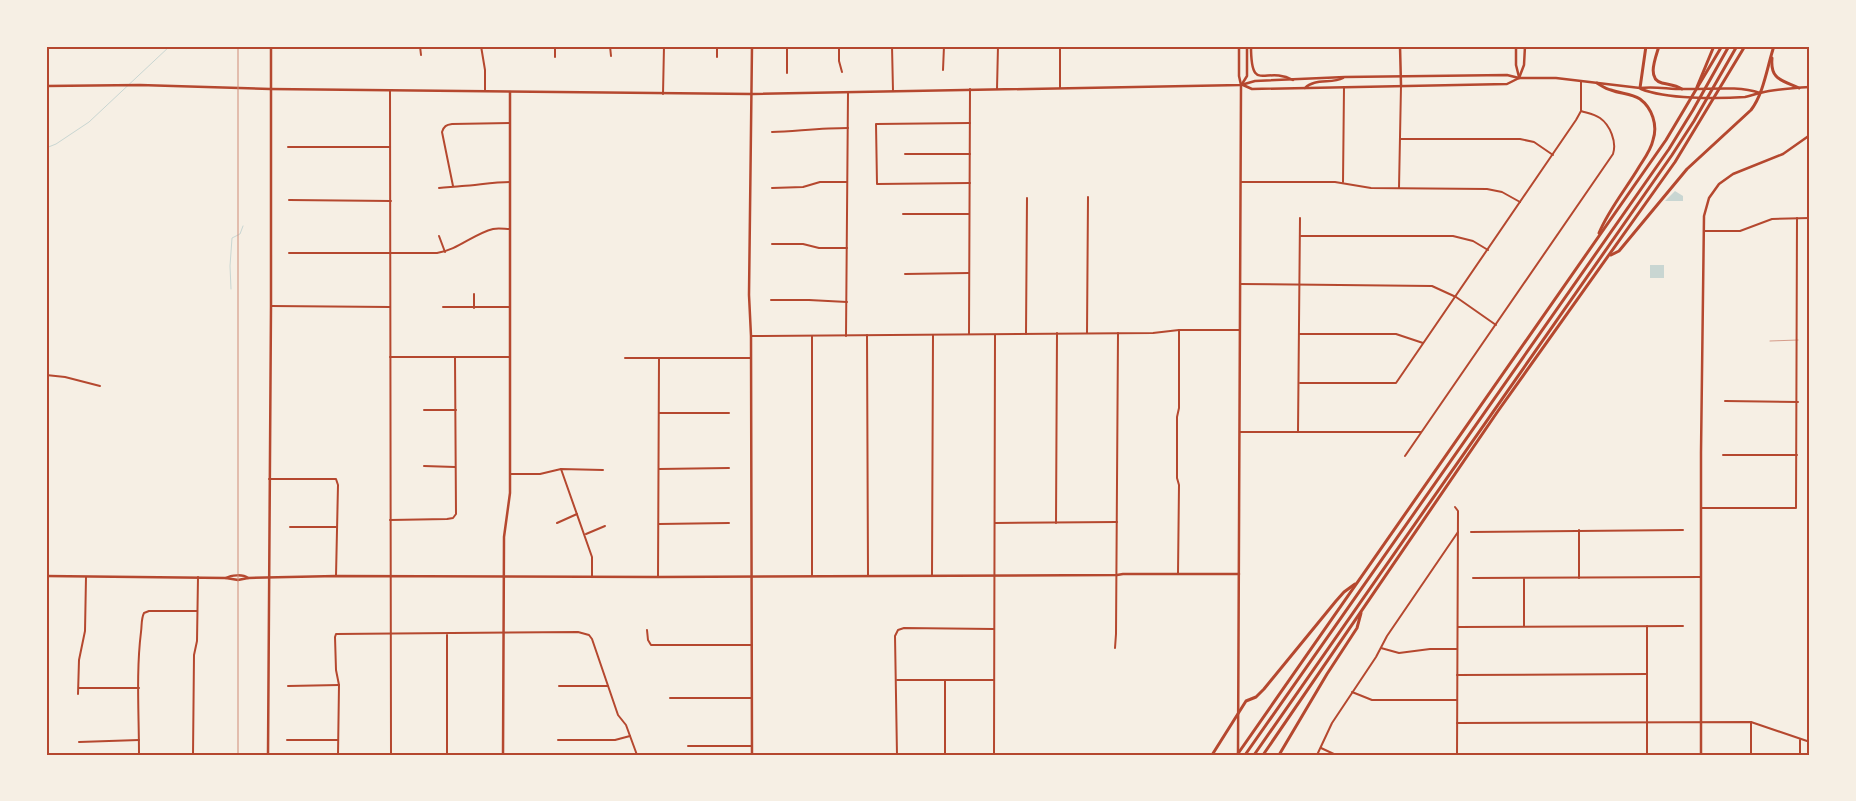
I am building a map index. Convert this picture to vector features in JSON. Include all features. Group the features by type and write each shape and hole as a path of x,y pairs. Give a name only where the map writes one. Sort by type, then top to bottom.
{"highway":[{"path":"1640,88 1646,46"},
{"path":"1659,46 1653,69 1654,77 1658,82 1674,84 1682,89"},
{"path":"1690,102 1714,46"},
{"path":"1237,755 1666,140 1722,46"},
{"path":"1245,754 1664,155 1729,46"},
{"path":"1254,755 1672,155 1738,46"},
{"path":"1263,755 1509,396 1674,162 1745,46"},
{"path":"1608,257 1619,251 1688,169 1751,110 1760,92 1773,48"},
{"path":"1773,48 1771,67 1775,76 1799,88"},
{"path":"1596,240 1606,218 1647,154 1654,140 1655,130 1650,110 1639,99 1631,94 1612,91 1597,83"},
{"path":"1212,755 1246,701 1256,697 1264,689 1344,592 1358,582"},
{"path":"1279,755 1357,628 1362,610"}],"main road":[{"path":"268,755 271,46"},
{"path":"752,46 749,295 751,336 752,755"},
{"path":"1237,755 1242,85 1239,76 1239,46"},
{"path":"1242,85 1247,76 1249,46"},
{"path":"1249,46 1253,72 1257,75 1287,77 1294,80"},
{"path":"1400,46 1400,85"},
{"path":"1516,46 1516,65 1520,78"},
{"path":"1242,85 1252,89 1507,84 1520,78 1524,65 1525,46"},
{"path":"46,86 140,85 270,89 752,94 1242,85 1255,82 1345,77 1508,75 1520,78 1556,78 1640,88 1652,86 1682,89 1748,88 1760,92"},
{"path":"1305,88 1311,83 1337,82 1345,77"},
{"path":"1640,88 1651,93 1677,96 1747,97 1760,92 1810,87"},
{"path":"503,755 504,537 510,493 510,91"},
{"path":"1701,755 1704,216 1709,198 1719,184 1733,174 1783,154 1810,135"},
{"path":"46,576 226,578 238,580 248,578 336,576 658,577 932,575 994,577 1238,574"}],"street":[{"path":"420,46 421,55"},
{"path":"481,46 485,70 485,91"},
{"path":"555,46 556,57"},
{"path":"610,46 611,56"},
{"path":"663,94 664,46"},
{"path":"717,46 717,57"},
{"path":"787,46 787,73"},
{"path":"839,46 839,61 842,72"},
{"path":"892,46 893,92"},
{"path":"943,70 944,46"},
{"path":"997,89 998,46"},
{"path":"1060,46 1060,88"},
{"path":"1300,383 1396,383 1553,155 1580,111 1582,81"},
{"path":"1399,188 1401,139 1400,85"},
{"path":"1342,182 1344,87"},
{"path":"390,90 391,755"},
{"path":"969,334 970,90"},
{"path":"846,336 848,92"},
{"path":"1404,456 1613,154 1615,142 1605,123 1596,116 1580,111"},
{"path":"454,186 442,132 444,127 452,124 510,123"},
{"path":"970,123 876,124 877,184 970,183"},
{"path":"772,132 805,131 819,128 848,128"},
{"path":"1401,139 1520,139 1534,142 1553,155"},
{"path":"288,147 391,147"},
{"path":"905,154 970,154"},
{"path":"438,188 491,182 510,182"},
{"path":"772,188 803,187 820,182 848,182"},
{"path":"1241,182 1342,182 1371,188 1487,189 1502,192 1520,202"},
{"path":"1087,333 1088,197"},
{"path":"1026,198 1026,334"},
{"path":"289,200 391,201"},
{"path":"903,214 969,214"},
{"path":"1298,432 1300,383 1300,218"},
{"path":"1702,508 1796,508 1798,402 1797,218"},
{"path":"1704,231 1740,231 1772,219 1810,218"},
{"path":"289,253 390,254 445,252 494,229 510,229"},
{"path":"439,236 445,252"},
{"path":"1300,236 1453,236 1474,241 1488,250"},
{"path":"772,244 803,244 819,248 847,248"},
{"path":"905,274 969,274"},
{"path":"1240,284 1421,285 1441,289 1456,297 1496,325"},
{"path":"474,294 474,308"},
{"path":"772,300 846,302"},
{"path":"271,306 390,307"},
{"path":"443,307 510,307"},
{"path":"751,336 1153,333 1179,330 1240,330"},
{"path":"1178,574 1179,485 1177,478 1177,417 1179,408 1179,330"},
{"path":"1056,523 1057,333"},
{"path":"1114,648 1117,575 1118,333"},
{"path":"1300,334 1385,333 1406,337 1423,344"},
{"path":"994,755 995,334"},
{"path":"867,335 868,575"},
{"path":"932,575 933,335"},
{"path":"812,336 812,576"},
{"path":"390,358 510,357"},
{"path":"390,520 453,518 456,514 455,358"},
{"path":"625,358 751,358"},
{"path":"658,577 659,358"},
{"path":"46,375 65,377 100,386"},
{"path":"1725,401 1798,402"},
{"path":"424,410 456,410"},
{"path":"659,413 729,413"},
{"path":"1240,432 1421,432"},
{"path":"1723,455 1797,455"},
{"path":"424,466 455,467"},
{"path":"659,469 729,468"},
{"path":"560,469 592,557 592,576"},
{"path":"510,474 545,473 560,469 603,470"},
{"path":"269,479 336,479 338,484 336,576"},
{"path":"1455,507 1458,511 1457,755"},
{"path":"557,523 577,514"},
{"path":"994,523 1117,522"},
{"path":"658,524 729,523"},
{"path":"290,526 336,527"},
{"path":"585,535 604,526"},
{"path":"1579,530 1579,578"},
{"path":"1471,532 1683,530"},
{"path":"1316,755 1332,724 1387,636 1458,532"},
{"path":"78,694 79,660 85,631 86,576"},
{"path":"1472,578 1701,577"},
{"path":"193,755 194,655 198,578"},
{"path":"1524,578 1524,626"},
{"path":"139,755 141,618 144,613 149,611 197,611"},
{"path":"1457,626 1683,626"},
{"path":"1647,626 1647,755"},
{"path":"897,755 895,636 898,630 994,629"},
{"path":"647,630 648,640 651,645 752,645"},
{"path":"338,755 336,634 578,632 589,635 618,715 626,725 637,755"},
{"path":"447,634 447,755"},
{"path":"1381,648 1399,653 1430,649 1457,649"},
{"path":"1457,675 1647,674"},
{"path":"897,680 994,680"},
{"path":"945,680 945,755"},
{"path":"288,686 338,685"},
{"path":"559,686 608,686"},
{"path":"79,688 139,688"},
{"path":"1352,692 1372,700 1457,700"},
{"path":"670,698 752,698"},
{"path":"1751,722 1751,755"},
{"path":"1457,723 1751,722 1810,742"},
{"path":"558,740 615,740 630,736"},
{"path":"1800,739 1800,755"},
{"path":"79,742 139,740"},
{"path":"287,740 338,740"},
{"path":"688,746 752,746"},
{"path":"1321,748 1336,755"}],"lane":[{"path":"1770,340 1798,340"}],"shaded area":[{"path":"1675,191 1683,196 1683,201 1665,201"},
{"path":"1650,265 1664,265 1664,278 1650,278"}],"waterway":[{"path":"46,148 56,144 89,122 170,46"},
{"path":"231,289 232,238 240,234 243,226"}],"railway":[{"path":"238,46 238,755"}]}
